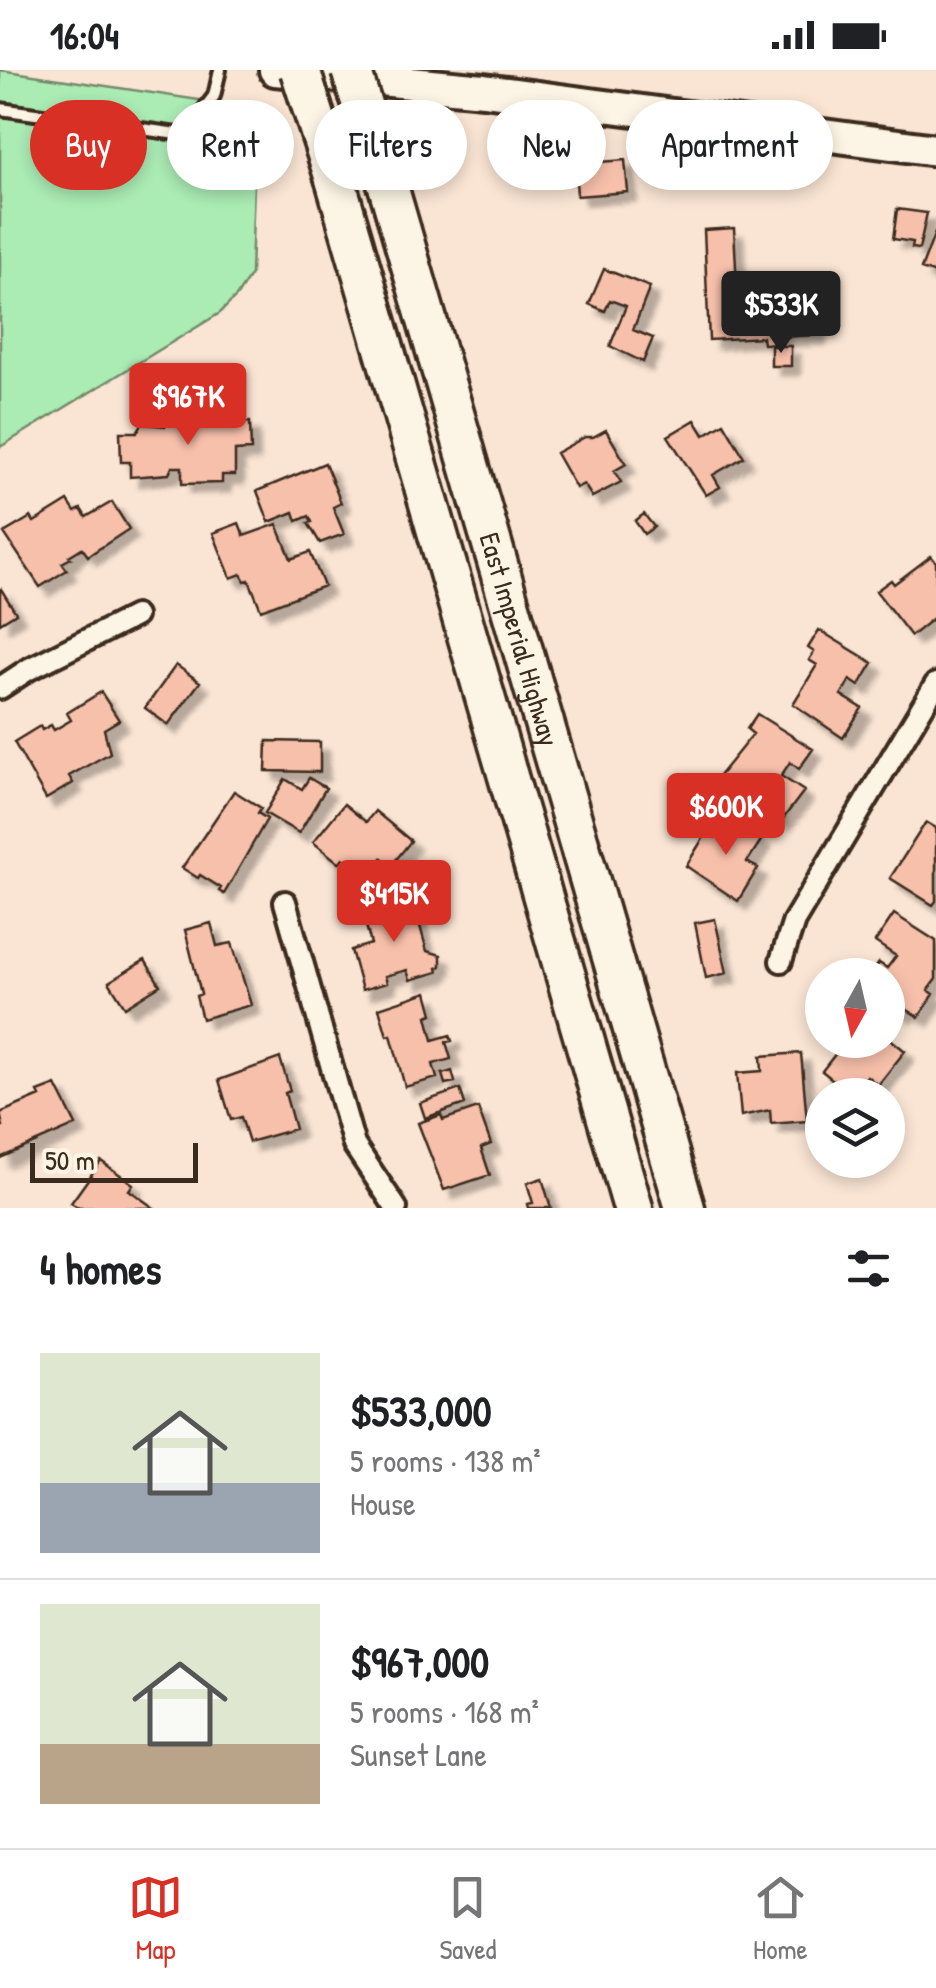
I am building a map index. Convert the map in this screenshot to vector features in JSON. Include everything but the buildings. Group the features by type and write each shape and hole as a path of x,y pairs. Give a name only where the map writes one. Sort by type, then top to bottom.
{"highway":[{"name":"East Imperial Highway","path":"300,70 634,1208"},
{"name":"East Imperial Highway","path":"352,70 685,1208"}],"street":[{"path":"275,70 481,80 936,150"},
{"path":"0,688 29,669 135,616"},
{"path":"781,961 794,921 936,684"},
{"path":"284,902 354,1145 396,1208"}],"lane":[{"path":"0,109 184,135 214,96 220,70"}],"green space":[{"path":"0,70 199,100 167,100 167,190 254,190 251,274 220,313 0,447"}]}
